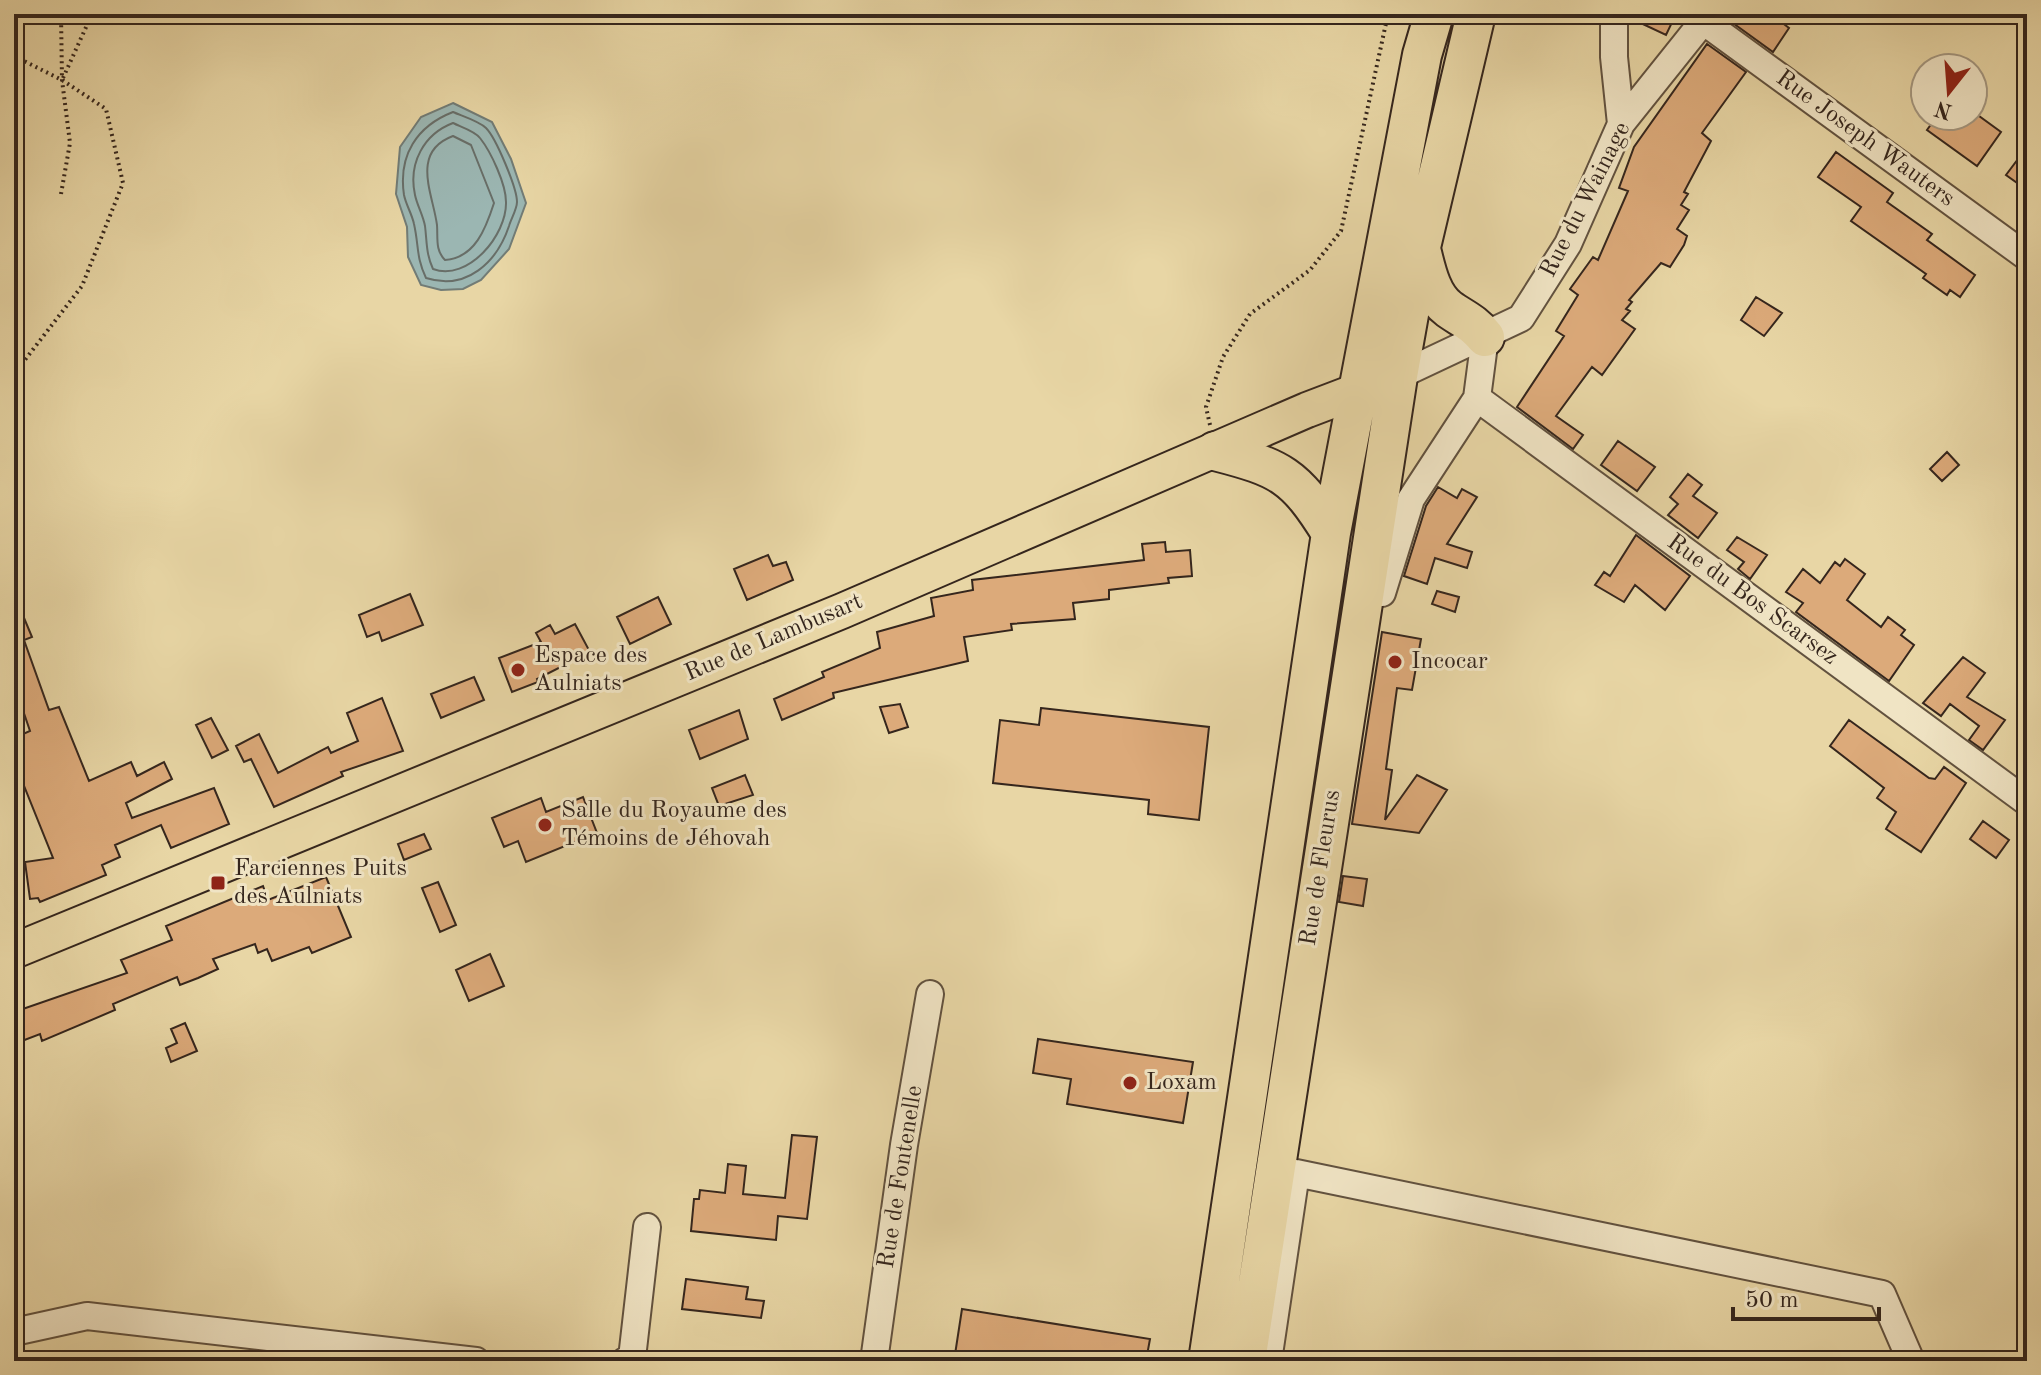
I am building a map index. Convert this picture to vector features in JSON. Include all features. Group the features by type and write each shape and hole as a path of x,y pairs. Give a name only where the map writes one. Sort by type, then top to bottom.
{"highway":[{"name":"Rue de Fleurus","path":"1208,1361 1331,533 1422,55 1434,14"},
{"name":"Rue de Fleurus","path":"1246,1361 1398,376 1421,247 1476,14"},
{"path":"1421,247 1428,275 1441,302 1471,320 1485,337"},
{"path":"1215,451 1265,464 1306,493 1331,533"},
{"path":"1296,1023 1307,1053 1306,1107 1296,1173"}],"main road":[{"name":"Rue de Lambusart","path":"15,947 842,611 1358,390 1398,376"}],"street":[{"path":"1614,14 1621,124"},
{"name":"Rue du Wainage","path":"1398,376 1521,318 1568,244 1621,124 1706,18"},
{"name":"Rue Joseph Wauters","path":"1706,18 2027,257"},
{"path":"1382,593 1411,499 1477,398 1485,337"},
{"name":"Rue du Bos Scarsez","path":"1477,398 2027,802"},
{"name":"Rue de Fontenelle","path":"874,1361 904,1145 930,994"},
{"path":"1268,1361 1296,1173 1882,1294 1911,1361"},
{"path":"625,1361 632,1358 647,1227"},
{"path":"14,1332 87,1316 476,1361"}],"path":[{"path":"61,14 62,80 70,143 61,194"},
{"path":"62,80 92,14"},
{"path":"1215,451 1206,407 1223,357 1250,314 1310,270 1341,231 1388,14"},
{"path":"14,56 62,80 106,109 123,183 82,286 14,374"}],"water":[{"path":"453,103 492,122 511,159 526,203 509,249 481,280 463,289 441,290 421,285 408,257 407,227 396,194 400,147 421,117"}],"building":[{"path":"1630,14 1676,14 1666,35 1630,18"},
{"path":"1729,14 1785,14 1780,21 1789,28 1773,52 1726,18"},
{"path":"1707,44 1746,72 1702,133 1711,141 1684,192 1688,194 1681,205 1689,210 1677,229 1687,236 1684,245 1670,267 1661,263 1629,300 1632,302 1626,309 1630,311 1622,320 1635,329 1602,375 1592,367 1556,416 1583,435 1573,449 1517,407 1564,336 1556,331 1578,295 1570,289 1593,257 1598,260 1628,191 1619,188 1634,147"},
{"path":"1989,123 2001,132 1977,166 1930,132 1989,132"},
{"path":"2027,147 2027,190 2006,175"},
{"path":"1836,152 1893,193 1887,202 1932,234 1927,240 1975,275 1960,297 1950,290 1947,295 1923,278 1926,274 1851,221 1861,207 1818,177"},
{"path":"1756,297 1782,313 1764,336 1741,320"},
{"path":"1618,441 1655,467 1637,491 1601,465"},
{"path":"1947,452 1959,465 1942,481 1930,469"},
{"path":"1688,474 1702,485 1693,496 1717,513 1698,538 1668,515 1678,504 1670,497"},
{"path":"1438,487 1457,498 1462,489 1477,497 1447,544 1472,552 1467,568 1435,558 1427,584 1404,576 1426,506"},
{"path":"1636,535 1690,576 1665,610 1635,585 1624,602 1595,585 1604,572 1610,576"},
{"path":"1737,537 1767,555 1750,579 1738,569 1744,562 1727,550"},
{"path":"1165,542 1166,552 1190,550 1192,576 1168,578 1169,583 1109,590 1109,599 1073,603 1075,619 1011,624 1012,630 964,637 968,661 833,693 834,698 782,720 774,699 824,677 822,672 880,648 877,632 934,616 931,598 973,590 972,580 1144,560 1142,544"},
{"path":"768,555 773,566 786,562 793,580 747,600 734,569"},
{"path":"1845,559 1865,574 1847,600 1881,627 1888,617 1905,630 1901,635 1914,645 1889,681 1796,612 1803,603 1786,592 1803,569 1820,583 1835,562 1840,566"},
{"path":"1437,591 1459,597 1455,612 1432,604"},
{"path":"14,594 32,637 24,640 49,710 59,707 89,781 131,762 137,776 164,762 172,779 126,803 132,818 214,788 229,824 171,848 161,825 115,845 120,857 102,865 106,875 40,902 38,898 30,899 25,862 53,858 14,761 14,738 30,731 14,684"},
{"path":"410,594 423,625 382,641 379,632 367,637 359,615"},
{"path":"658,597 671,624 630,644 617,617"},
{"path":"575,624 590,652 537,679 538,682 512,692 499,658 541,642 536,633 550,625 555,634"},
{"path":"1382,632 1421,639 1412,690 1397,688 1386,769 1392,770 1385,820 1417,775 1447,790 1419,833 1352,824"},
{"path":"1963,657 1985,673 1967,697 2005,720 1983,750 1969,740 1979,726 1950,704 1941,716 1923,703"},
{"path":"474,677 484,700 441,718 431,694"},
{"path":"382,698 403,751 341,772 343,776 274,807 251,759 244,762 236,746 259,734 278,773 328,747 331,753 358,741 347,713"},
{"path":"900,704 908,727 889,733 880,707"},
{"path":"1041,708 1209,727 1199,820 1148,814 1149,800 993,783 1000,720 1039,725"},
{"path":"739,710 748,739 700,759 689,730"},
{"path":"211,718 228,750 212,758 196,725"},
{"path":"1849,720 1929,778 1935,779 1944,767 1966,783 1921,852 1886,829 1896,812 1877,798 1884,788 1830,746"},
{"path":"745,775 753,795 719,806 712,788"},
{"name":"Salle du Royaume des Témoins de Jéhovah","path":"583,797 597,833 526,862 518,841 504,847 492,818 541,798 546,812"},
{"path":"1983,821 2009,840 1996,858 1970,839"},
{"path":"424,834 431,849 404,860 398,844"},
{"path":"1343,876 1367,879 1363,906 1339,902"},
{"path":"326,877 351,937 312,953 309,947 272,961 267,949 258,953 255,944 213,959 218,969 198,978 180,985 177,977 113,1004 115,1010 42,1041 40,1034 14,1044 14,1012 127,973 121,960 172,940 166,926 263,886 268,900"},
{"path":"438,882 456,925 440,932 422,888"},
{"path":"490,954 504,986 469,1001 456,970"},
{"path":"185,1023 197,1051 171,1062 166,1048 177,1043 171,1029"},
{"name":"Loxam","path":"1038,1039 1193,1062 1183,1123 1067,1104 1071,1079 1033,1073"},
{"path":"792,1135 817,1137 807,1219 778,1216 776,1240 691,1231 694,1199 699,1199 700,1190 725,1193 728,1164 746,1166 743,1194 785,1198"},
{"path":"686,1279 748,1287 746,1299 764,1301 761,1318 682,1309"},
{"path":"962,1309 1150,1339 1146,1361 954,1361"}],"place":[{"name":"Incocar","path":"1395,662"},
{"name":"Espace des Aulniats","path":"518,670"},
{"name":"Salle du Royaume des Témoins de Jéhovah","path":"545,825"},
{"name":"Farciennes Puits des Aulniats","path":"218,883"},
{"name":"Loxam","path":"1130,1083"}]}
